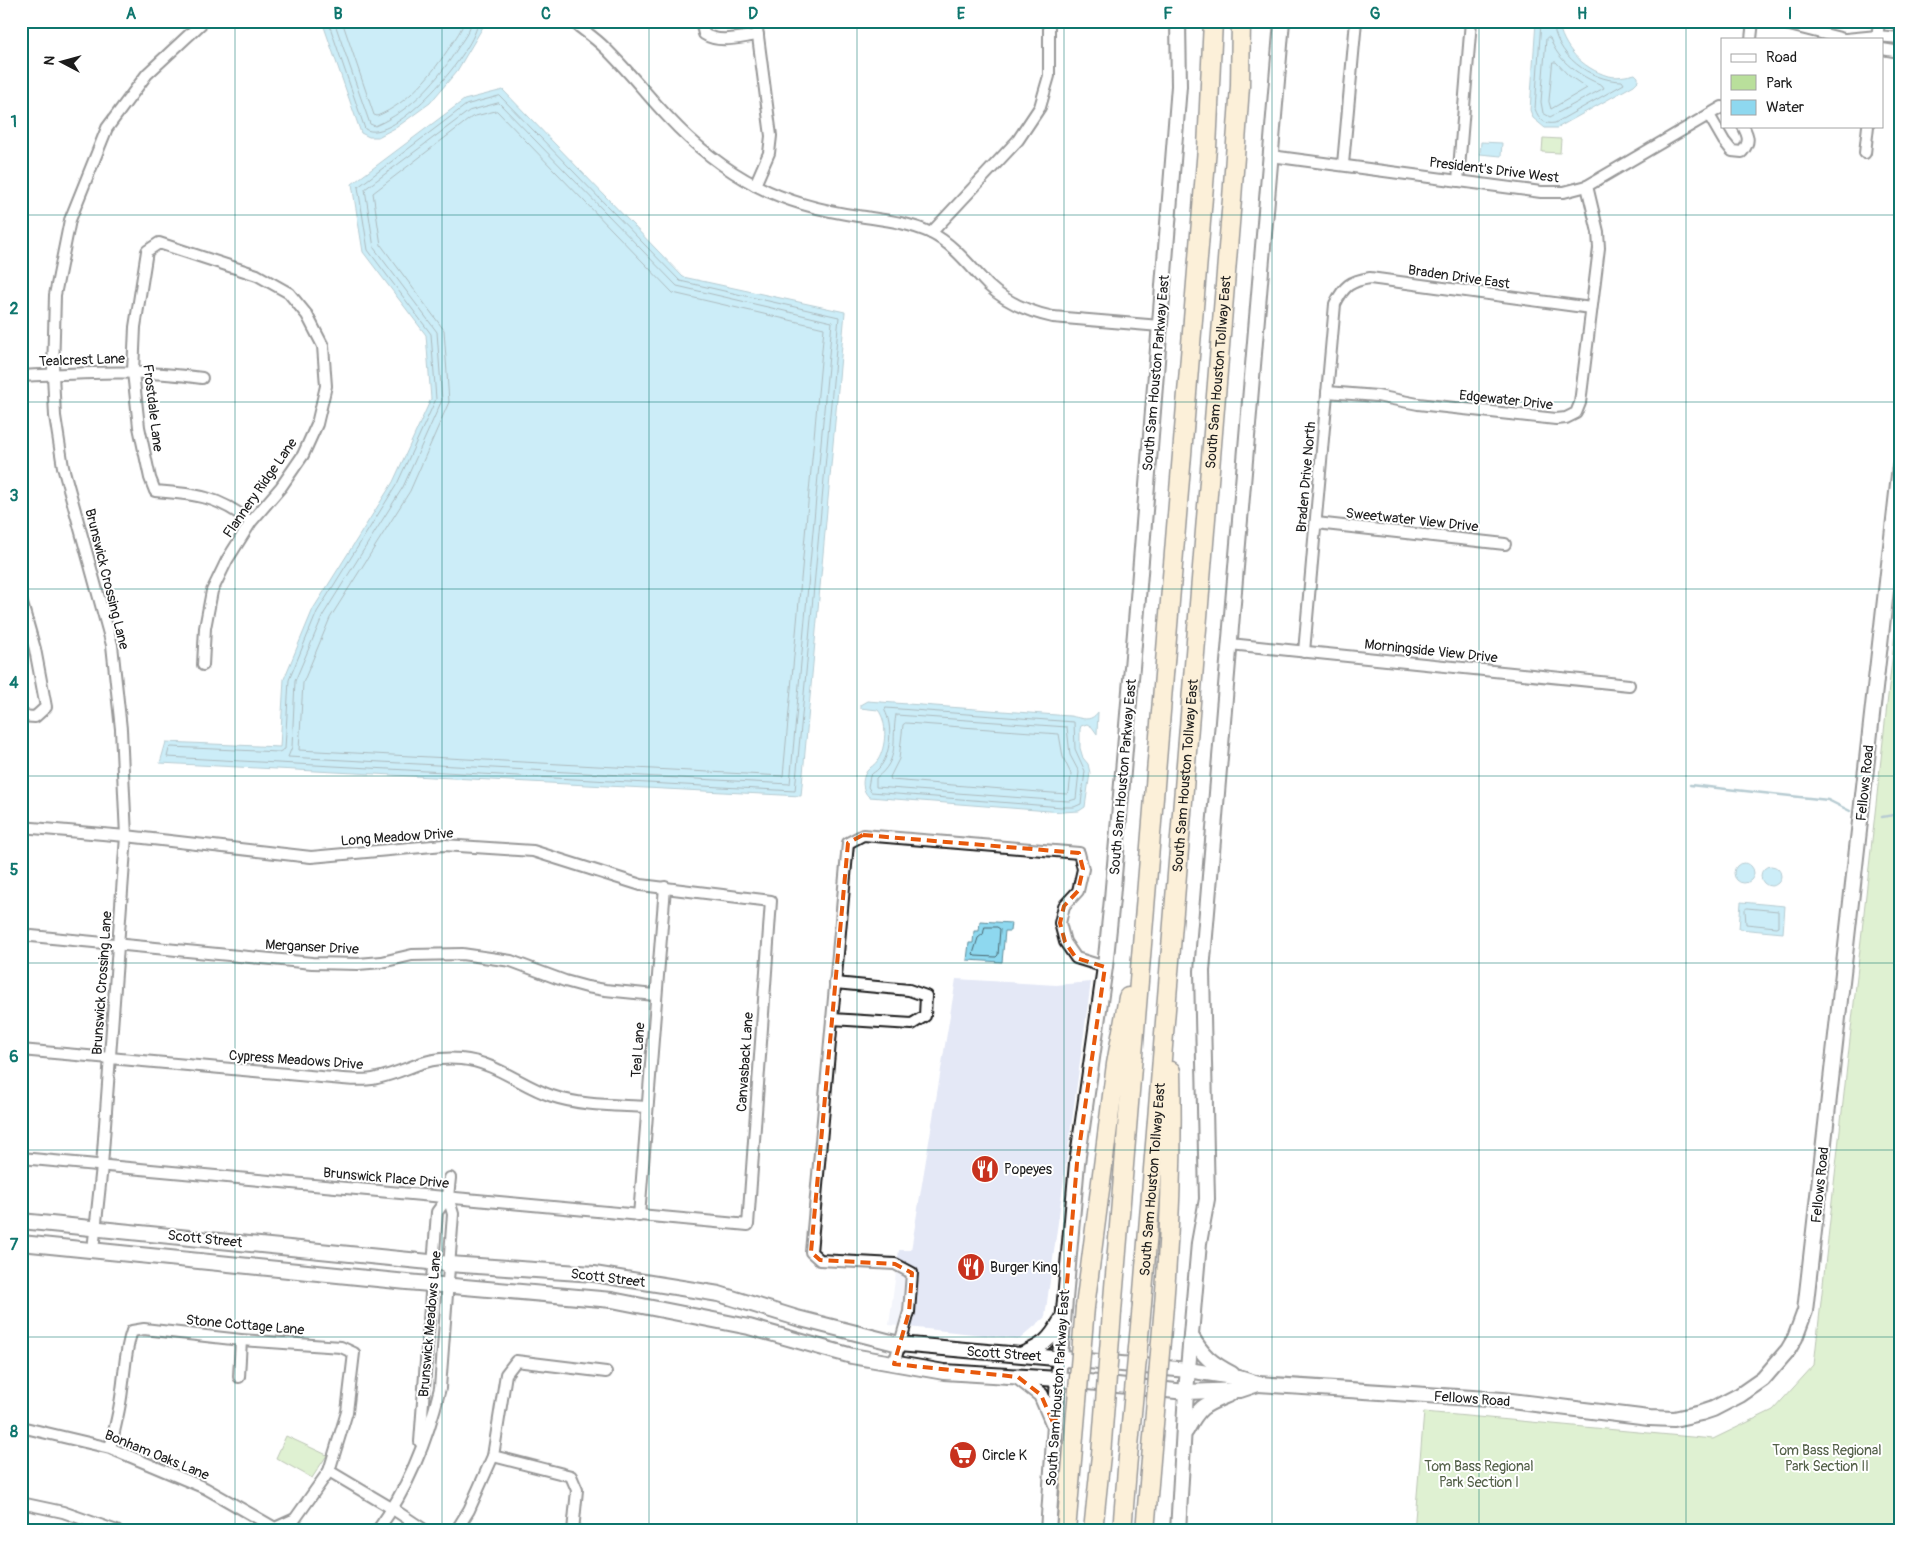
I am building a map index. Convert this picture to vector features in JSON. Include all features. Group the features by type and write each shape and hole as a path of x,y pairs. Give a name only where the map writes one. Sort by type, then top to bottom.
{"highway":[{"name":"South Sam Houston Tollway East","path":"1094,1531 1207,148 1213,21"},
{"name":"South Sam Houston Tollway East","path":"1122,1531 1233,189 1240,86 1241,21"},
{"path":"1066,1531 1085,1307 1116,1064 1149,873"},
{"path":"1146,1531 1167,1263 1172,1129 1168,979"}],"main road":[{"name":"South Sam Houston Parkway East","path":"1048,1531 1058,1379 1077,1162 1105,967 1138,598 1179,86 1178,21"},
{"path":"1178,1531 1186,1392 1199,1243 1207,1199 1202,971 1282,21"},
{"name":"Fellows Road","path":"1186,1392 1239,1384 1258,1384 1503,1400 1649,1418 1674,1418 1701,1413 1740,1395 1767,1375 1788,1350 1801,1324 1808,1296 1900,466"},
{"name":"Scott Street","path":"21,1221 449,1264 594,1274 719,1294 899,1344 1188,1370"},
{"name":"Scott Street","path":"21,1243 448,1286 612,1300 749,1327 852,1356 894,1364 944,1372 1058,1379 1186,1392"},
{"path":"749,1327 755,1305"},
{"path":"1020,1355 1034,1349 1052,1337 1063,1317"},
{"path":"1184,1434 1195,1413 1239,1384 1200,1352 1191,1336"},
{"name":"Fellows Road","path":"1188,1370 1239,1384"},
{"path":"1018,1377 1041,1395 1055,1428"}],"street":[{"name":"Brunswick Crossing Lane","path":"93,1250 102,1166 126,836 121,729 112,645 63,467 56,416 53,374 55,295 70,220 107,128 147,74 204,21"},
{"path":"572,21 603,46 695,144 732,172 755,185 780,197 829,211 895,221 931,233 957,252 990,287 1004,297 1038,314 1053,317 1160,326"},
{"path":"701,21 704,34 710,38 723,39 758,35"},
{"path":"755,185 769,153 771,136 756,21"},
{"path":"931,233 1018,140 1040,107 1049,76 1049,21"},
{"path":"1343,164 1356,21"},
{"path":"1458,181 1471,21"},
{"path":"1751,38 1753,21"},
{"path":"1774,21 1841,38"},
{"path":"1877,37 1879,21"},
{"path":"1861,38 1900,38"},
{"path":"1884,50 1900,52"},
{"name":"President's Drive West","path":"1272,156 1541,192 1564,192 1587,186 1721,108"},
{"path":"1709,116 1732,151 1742,152 1747,146 1749,137 1744,128"},
{"path":"1865,153 1868,128"},
{"name":"Edgewater Drive","path":"1327,392 1377,396 1418,404 1556,419 1566,418 1576,413 1580,403 1599,248 1597,223 1587,186"},
{"name":"Frostdale Lane","path":"159,243 147,251 135,327 133,372 139,427 150,478 155,491 212,498 236,510 250,522"},
{"name":"Flannery Ridge Lane","path":"159,243 257,275 289,294 307,315 323,346 326,386 317,424 303,456 281,487 250,522 227,560 212,591 205,628 203,665"},
{"name":"Braden Drive East","path":"1335,304 1347,285 1357,280 1370,278 1591,308"},
{"name":"Braden Drive North","path":"1304,652 1335,304"},
{"name":"Tealcrest Lane","path":"21,376 133,372 168,373 202,378"},
{"name":"Sweetwater View Drive","path":"1316,523 1506,544"},
{"path":"21,600 35,649 46,707 35,718 21,716"},
{"name":"Morningside View Drive","path":"1230,644 1629,685"},
{"name":"Long Meadow Drive","path":"21,827 126,836 311,857 444,845 533,851 642,885 771,901"},
{"path":"894,1364 909,1312 912,1273 895,1264 820,1260 811,1252 848,843 863,835 1079,852 1083,870 1078,891 1064,906 1060,922 1065,942 1076,958 1105,967"},
{"name":"Teal Lane","path":"639,1216 665,887"},
{"name":"Canvasback Lane","path":"748,1225 771,901"},
{"name":"Merganser Drive","path":"21,935 322,964 358,964 382,962 412,955 462,954 511,961 587,987 656,995"},
{"path":"832,1019 912,1024 925,1016 926,996 910,990 836,982"},
{"name":"Cypress Meadows Drive","path":"21,1050 342,1080 377,1078 422,1062 442,1058 462,1059 490,1066 554,1096 570,1100 647,1107"},
{"name":"Brunswick Place Drive","path":"21,1158 748,1225"},
{"name":"Brunswick Meadows Lane","path":"377,1531 393,1509 419,1452 434,1414 440,1388 454,1214 448,1197 450,1178"},
{"name":"Brunswick Meadows Lane","path":"419,1452 437,1212 448,1197"},
{"name":"Stone Cottage Lane","path":"110,1448 121,1400 127,1344 132,1331 144,1329 241,1340 341,1347 354,1353 347,1412 329,1471"},
{"path":"239,1377 241,1340"},
{"path":"456,1531 469,1510 494,1456 506,1374 516,1361 606,1372"},
{"name":"Bonham Oaks Lane","path":"21,1427 110,1448 205,1488 275,1528 295,1519 329,1471"},
{"path":"494,1456 570,1476 576,1490 573,1531"},
{"path":"329,1471 426,1531"},
{"path":"21,1503 63,1512 117,1531"}],"highlighted area":[{"path":"863,835 1079,853 1083,869 1078,891 1064,906 1060,923 1065,942 1076,958 1105,967 1077,1163 1055,1427 1041,1395 1018,1377 894,1364 909,1312 912,1273 895,1264 820,1260 811,1252 848,843"}],"shaded area":[{"path":"956,979 1056,985 1091,982 1045,1317 1020,1339 889,1325 899,1250 911,1250"}],"green space":[{"path":"1543,138 1561,139 1560,153 1542,152"},
{"name":"Tom Bass Regional Park Section II","path":"1900,587 1900,1531 1414,1531 1424,1412 1713,1439 1773,1410 1814,1365"},
{"path":"286,1436 327,1455 312,1478 276,1458"}],"water":[{"path":"322,21 482,21 483,27 457,71 430,103 397,127 378,137 369,137 361,133"},
{"path":"1536,21 1558,21 1564,40 1569,48 1575,56 1590,68 1611,77 1635,74 1638,77 1638,81 1557,128 1545,128 1533,118 1530,110"},
{"path":"503,90 683,277 845,312 801,796 160,763 166,742 280,747 284,679 313,609 393,482 431,399 426,335 363,252 352,184 464,100"},
{"path":"1481,142 1502,143 1501,156 1480,154"},
{"path":"867,701 1070,716 1086,719 1092,718 1098,712 1097,734 1087,724 1081,726 1080,729 1080,748 1090,773 1085,807 1079,811 1062,812 869,797 864,788 863,781 867,771 877,762 881,755 885,728 878,710 860,708 860,705"},
{"path":"1744,863 1751,866 1754,873 1751,880 1744,883 1737,880 1734,873 1737,866"},
{"path":"1771,866 1778,869 1781,876 1778,883 1771,886 1764,883 1761,876 1764,869"},
{"path":"1741,902 1785,906 1783,933 1739,929"},
{"path":"980,921 1011,923 1010,931 1005,931 1002,962 967,960 969,943 973,943 974,931 979,931"}],"waterway":[{"path":"1690,785 1828,800 1850,811"},
{"path":"1882,817 1900,814"}],"place":[{"name":"Popeyes","path":"985,1169"},
{"name":"Burger King","path":"971,1267"},
{"name":"Circle K","path":"963,1455"}],"park label":[{"name":"Tom Bass Regional Park Section I","path":"1479,1474"}]}
